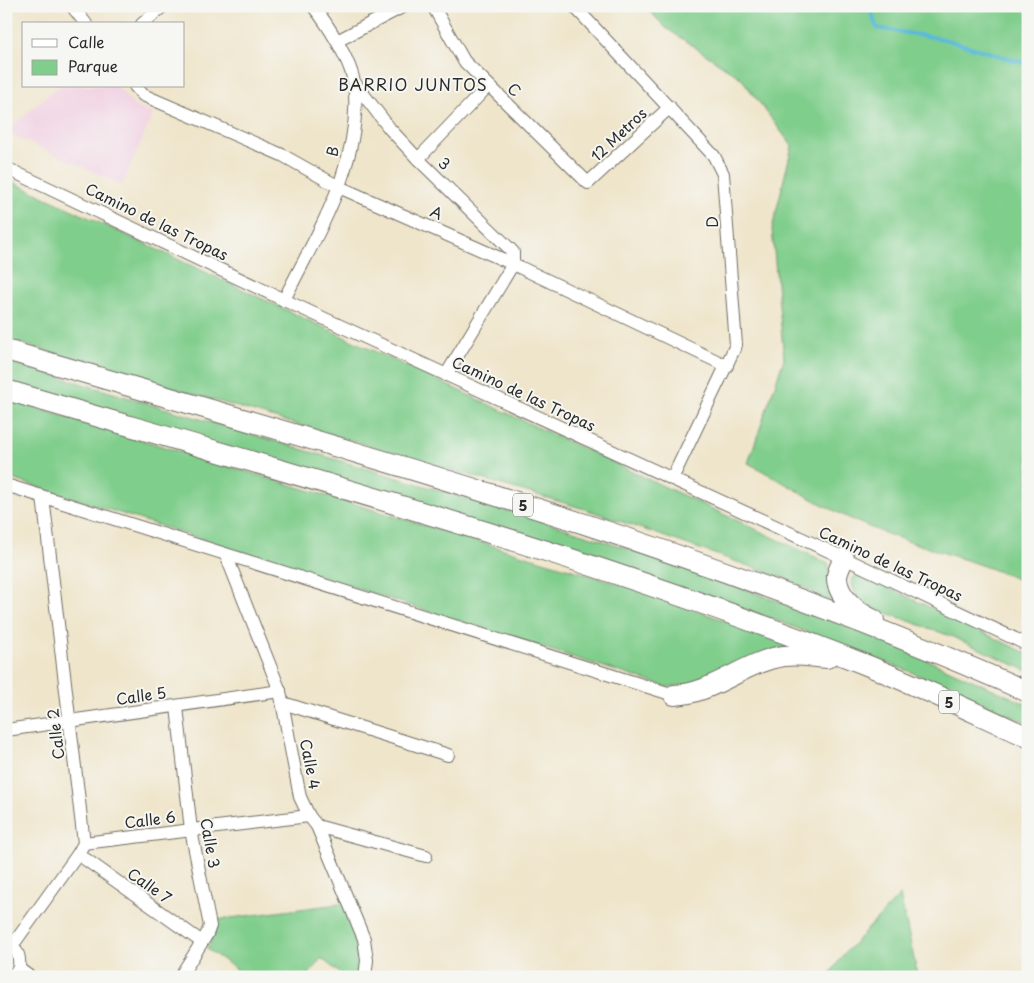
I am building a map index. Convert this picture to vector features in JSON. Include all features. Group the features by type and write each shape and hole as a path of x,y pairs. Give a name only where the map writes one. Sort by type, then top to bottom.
{"highway":[{"name":"5","path":"6,350 452,482 613,534 908,640 1028,692"},
{"name":"5","path":"6,390 478,530 653,586 870,667 1028,737"},
{"path":"844,558 837,575 843,596 862,613 891,628 908,640"},
{"path":"674,695 690,695 737,673 782,656 835,659 870,667"}],"street":[{"path":"72,6 84,22"},
{"path":"144,22 163,6"},
{"name":"B","path":"284,300 339,187 352,137 354,82 337,41 313,6"},
{"path":"337,41 404,6"},
{"name":"C","path":"433,6 464,61 588,183"},
{"name":"D","path":"574,6 714,156 723,174 736,345 672,479"},
{"name":"3","path":"354,82 390,129 512,252 513,264"},
{"path":"418,159 488,86"},
{"name":"A","path":"137,88 143,94 282,155 339,187 513,264 727,366"},
{"name":"12 Metros","path":"588,183 670,107"},
{"name":"Camino de las Tropas","path":"6,168 122,221 284,300 844,558 1028,645"},
{"path":"446,375 513,264"},
{"path":"6,485 674,695"},
{"name":"Calle 2","path":"43,497 70,721 81,849"},
{"name":"Calle 4","path":"226,555 282,697 300,797 313,821 364,938 365,977"},
{"name":"Calle 5","path":"6,730 177,707 282,697 448,755"},
{"name":"Calle 3","path":"177,707 191,830 210,926 180,977"},
{"name":"Calle 6","path":"81,849 191,830 313,821 426,856"},
{"path":"30,977 15,973 20,959 9,945 81,849"},
{"name":"Calle 7","path":"81,849 202,942"}],"shaded area":[{"path":"56,88 119,88 134,106 153,114 122,185 6,132"}],"green space":[{"path":"645,6 1028,6 1028,584 989,568 869,527 824,505 748,463 784,359 772,229 792,146 741,78 666,28"},
{"path":"6,179 828,563 839,603 830,602 792,581 588,510 6,339"},
{"path":"6,361 542,521 676,564 866,633 1013,698 1028,705 1028,723 911,672 762,615 6,382"},
{"path":"6,399 639,590 796,646 702,683 667,687 6,477"},
{"path":"862,575 1028,654 1028,671 953,637 868,606 858,598 851,583 853,578"},
{"path":"900,895 918,977 828,977 843,955"},
{"path":"346,903 359,948 360,967 358,977 345,977 321,958 307,977 248,977 207,949 215,930 215,920"}],"waterway":[{"path":"869,6 877,28 944,39 1028,64"}],"district":[{"name":"BARRIO JUNTOS","path":"413,84"}]}
